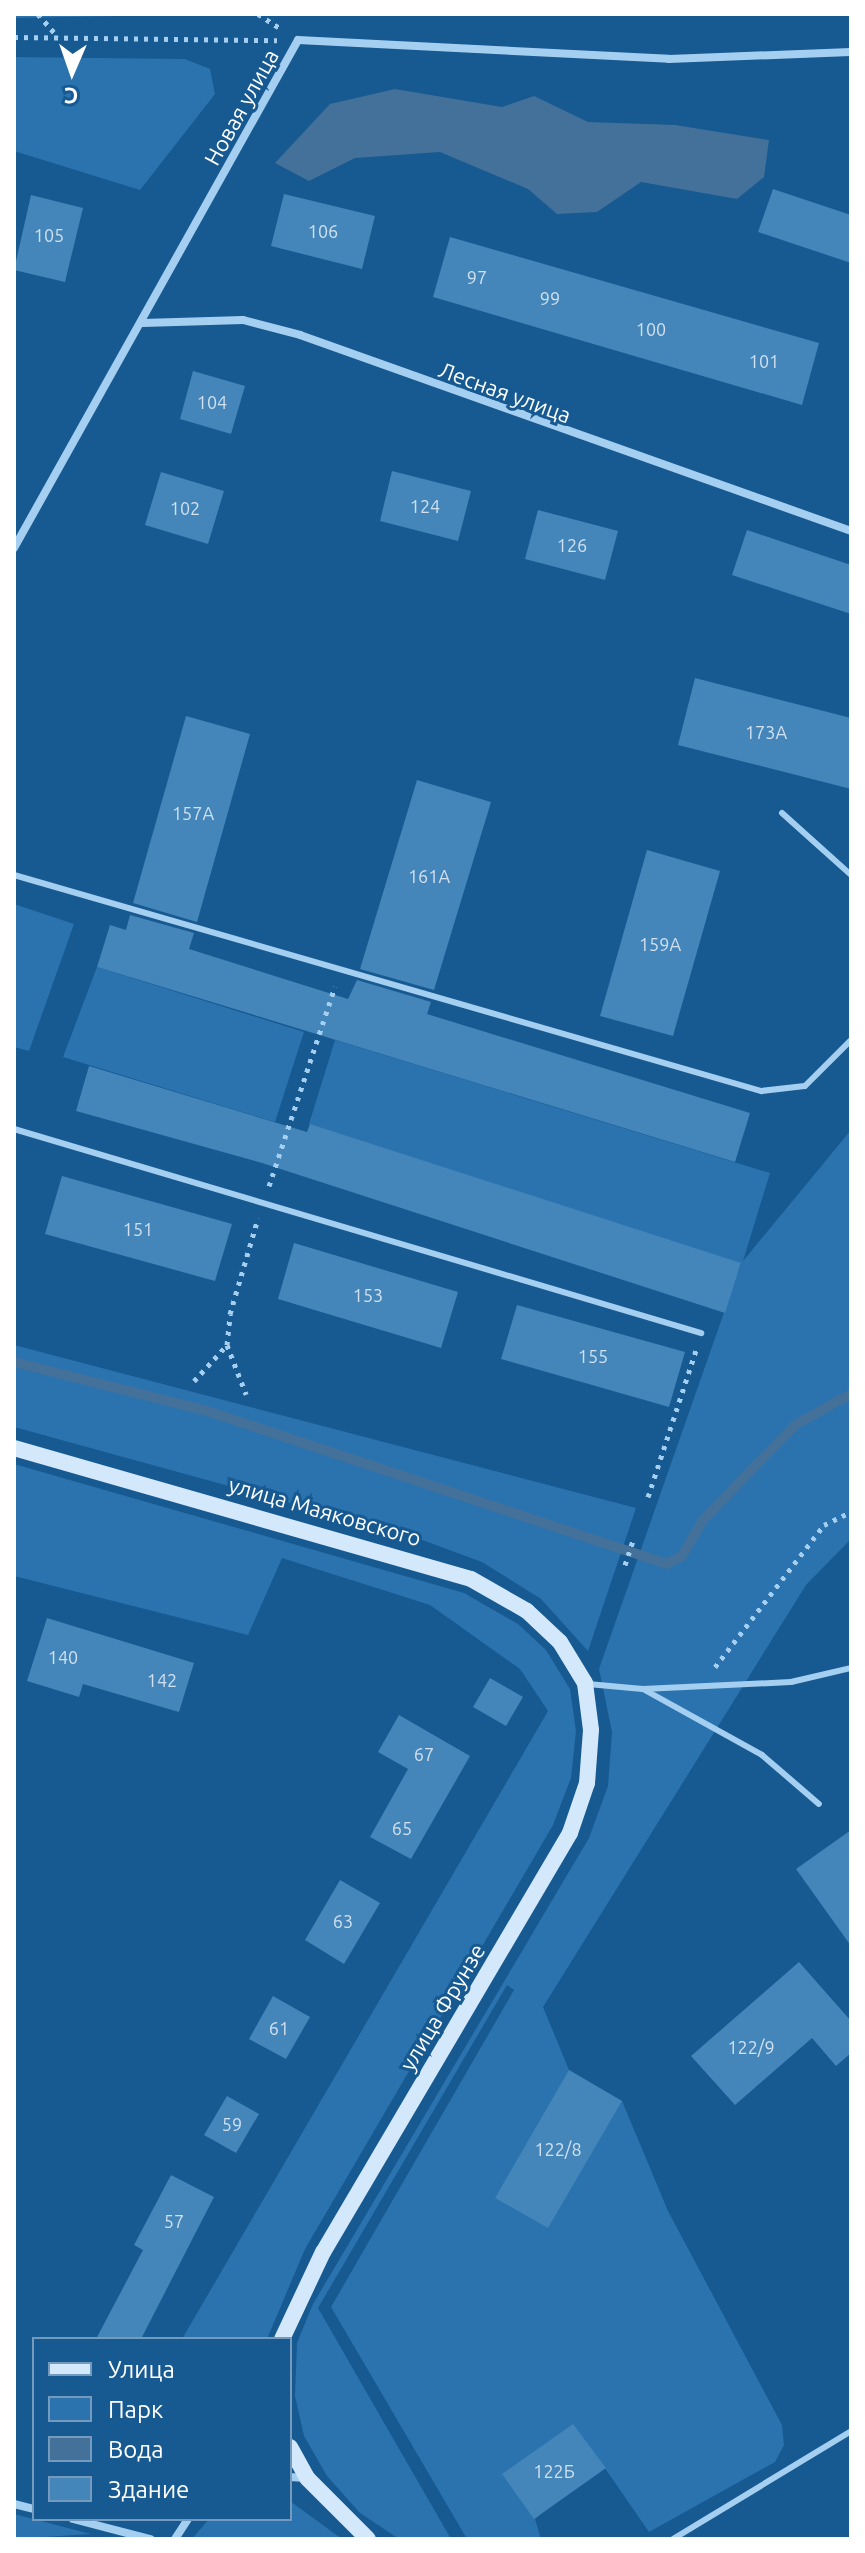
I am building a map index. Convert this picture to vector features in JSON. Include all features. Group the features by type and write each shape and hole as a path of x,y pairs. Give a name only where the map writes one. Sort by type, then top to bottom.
{"main road":[{"name":"улица Маяковского","path":"14,1448 471,1579 527,1611 560,1642 585,1683"},
{"name":"улица Фрунзе","path":"283,2337 331,2239 570,1833 587,1783 591,1730 585,1683"},
{"path":"292,2454 299,2478 368,2539"}],"street":[{"name":"Новая улица","path":"14,548 143,323 298,40 669,59 851,52"},
{"name":"Лесная улица","path":"143,323 243,320 300,335 851,531"},
{"path":"81,2521 150,2539"},
{"path":"175,2539 187,2521"}],"lane":[{"path":"782,813 851,875"},
{"path":"14,875 761,1091 805,1086 851,1040"},
{"path":"14,1129 701,1333"},
{"path":"585,1683 643,1689 706,1681 791,1682 851,1668"},
{"path":"643,1689 762,1755 819,1804"},
{"path":"673,2539 851,2431"}],"path":[{"path":"38,14 59,38"},
{"path":"258,14 298,40"},
{"path":"14,37 298,40"},
{"path":"246,1394 227,1345 230,1314 263,1203 341,970"},
{"path":"648,1497 701,1333"},
{"path":"194,1381 227,1345"},
{"path":"706,1681 824,1525 851,1512"},
{"path":"625,1565 634,1538"}],"green space":[{"path":"14,14 229,14 14,18"},
{"path":"14,57 185,59 210,69 215,94 140,190 14,151"},
{"path":"14,904 74,924 29,1051 14,1047"},
{"path":"97,967 304,1032 275,1122 63,1057"},
{"path":"335,1040 770,1173 743,1261 851,1130 851,1539 806,1585 543,2007 569,2070 622,2101 668,2211 782,2425 784,2445 775,2462 649,2532 602,2464 535,2519 541,2539 467,2539 331,2307 514,1990 507,1985 318,2308 451,2539 399,2539 360,2513 327,2476 304,2436 295,2396 297,2343 313,2304 589,1838 608,1786 612,1732 599,1669 741,1264 309,1124"},
{"path":"14,1345 636,1508 588,1651 541,1599 482,1562 414,1537 14,1427"},
{"path":"14,1464 464,1593 518,1624 546,1650 570,1689 576,1731 571,1778 553,1825 305,2249 268,2337 183,2337 548,1711 520,1669 430,1605 282,1558 248,1635 14,1576"},
{"path":"292,2502 342,2539 192,2539 207,2521 292,2521"},
{"path":"14,2514 91,2534 14,2539"}],"water":[{"path":"395,89 502,107 534,96 588,122 675,125 769,140 764,177 737,199 641,182 597,212 557,214 528,189 440,152 355,158 309,181 275,163 330,104"}],"building":[{"path":"773,189 851,215 851,263 758,232"},
{"path":"284,194 375,216 362,269 271,246"},
{"path":"31,195 83,208 65,282 14,270"},
{"path":"450,237 819,343 802,405 433,297"},
{"path":"193,371 245,386 231,434 180,419"},
{"path":"392,471 471,491 458,541 380,521"},
{"path":"161,472 224,491 208,544 145,525"},
{"path":"538,510 618,531 605,580 525,559"},
{"path":"747,530 851,565 851,614 732,575"},
{"path":"695,678 851,718 851,789 678,745"},
{"path":"186,716 250,734 197,922 133,903"},
{"path":"417,780 491,802 434,990 360,969"},
{"path":"647,850 720,871 673,1036 600,1016"},
{"path":"130,915 194,933 189,949 348,999 357,980 431,1002 427,1014 750,1113 735,1162 97,967 110,925 126,930"},
{"path":"89,1066 307,1132 310,1124 741,1263 725,1313 262,1163 76,1111"},
{"path":"62,1176 232,1224 215,1281 45,1234"},
{"path":"294,1243 458,1292 441,1348 278,1299"},
{"path":"517,1305 685,1352 669,1407 501,1359"},
{"path":"47,1618 194,1663 179,1712 83,1684 79,1697 27,1681"},
{"path":"490,1678 523,1697 506,1726 473,1707"},
{"path":"399,1715 470,1756 411,1859 370,1837 408,1769 378,1752"},
{"path":"851,1830 851,1946 796,1869"},
{"path":"340,1880 380,1903 344,1964 305,1940"},
{"path":"799,1962 851,2021 851,2053 836,2066 812,2038 735,2105 691,2056"},
{"path":"273,1996 310,2017 286,2059 249,2039"},
{"path":"569,2070 622,2101 548,2228 495,2198"},
{"path":"227,2096 259,2114 236,2153 204,2135"},
{"path":"171,2175 214,2197 142,2337 97,2337 143,2250 134,2245"},
{"path":"573,2424 606,2468 534,2519 502,2474"}],"waterway":[{"path":"14,1362 204,1410 667,1564 682,1556 703,1520 795,1425 851,1394"}]}
